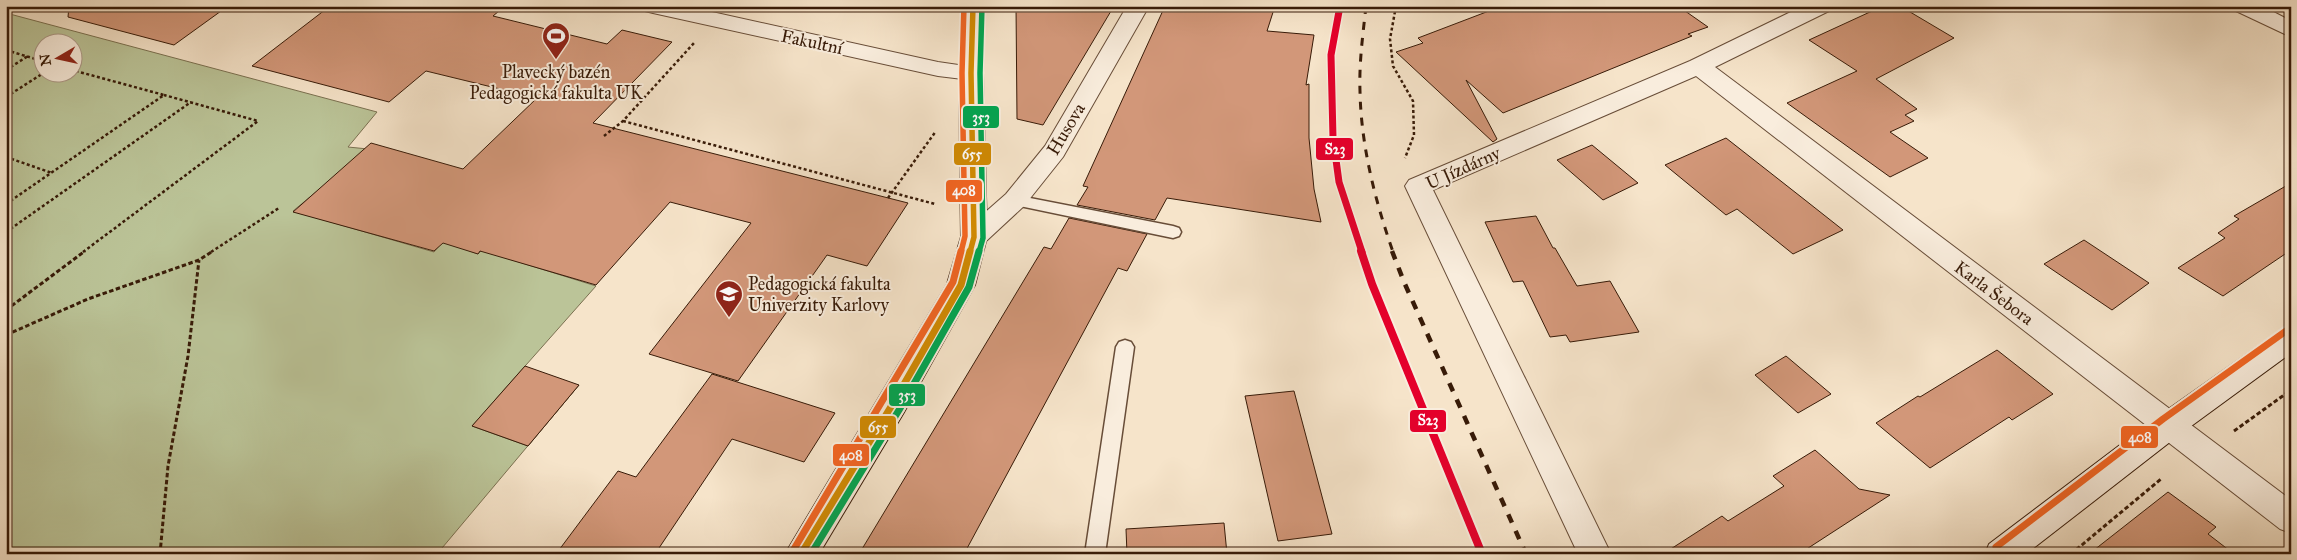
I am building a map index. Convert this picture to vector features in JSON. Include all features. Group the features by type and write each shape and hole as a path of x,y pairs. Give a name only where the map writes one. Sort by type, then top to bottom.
{"street":[{"name":"Fakultní","path":"652,6 938,69 971,73"},
{"path":"801,554 892,405 962,285 974,237 971,73 973,6"},
{"name":"Husova","path":"974,237 1015,200 1054,151 1138,6"},
{"name":"U Jízdárny","path":"1595,554 1418,186 1698,66 1821,6"},
{"path":"2244,6 2291,30"},
{"name":"Karla Šebora","path":"1698,66 2291,519"},
{"path":"2000,554 2168,426 2291,338"}],"lane":[{"path":"1015,200 1174,232"},
{"path":"1095,554 1125,347"}],"path":[{"path":"1396,6 1390,39 1393,66 1413,101 1414,126 1414,135 1401,169 1418,186"},
{"path":"604,136 623,121 714,20"},
{"path":"6,50 32,57"},
{"path":"6,70 28,56"},
{"path":"6,310 258,121 82,73"},
{"path":"6,97 32,80"},
{"path":"6,204 164,95"},
{"path":"6,232 191,102"},
{"path":"623,121 934,204"},
{"path":"888,198 936,131"},
{"path":"6,157 52,173"},
{"path":"6,335 88,299 199,260 280,208"},
{"path":"160,554 168,466 188,356 199,260"}],"green space":[{"path":"6,13 77,32 32,32 32,82 82,82 82,33 377,112 348,147 368,149 293,211 434,252 443,241 478,254 558,172 506,258 596,286 472,426 528,446 437,554 6,554"}],"building":[{"path":"69,6 228,6 174,45 68,17"},
{"name":"Pedagogická fakulta Univerzity Karlovy","path":"330,6 505,6 493,16 607,44 622,30 672,42 593,123 908,203 867,266 827,255 738,381 649,354 751,223 670,202 596,285 480,251 478,254 443,243 434,251 293,212 371,143 463,169 537,98 426,71 389,102 252,66"},
{"path":"1016,6 1114,6 1043,125 1017,119"},
{"path":"1165,6 1275,6 1267,31 1314,35 1306,85 1309,84 1309,138 1314,189 1321,222 1167,198 1155,220 1077,205 1088,187 1083,186"},
{"path":"1502,6 1678,6 1708,27 1688,34 1692,36 1503,113 1466,80 1497,139 1493,142 1396,52 1423,43 1418,38"},
{"path":"1883,6 1900,6 1954,38 1876,79 1917,109 1905,115 1914,121 1890,132 1928,158 1890,177 1787,103 1857,71 1809,40"},
{"path":"1726,138 1843,230 1793,254 1737,209 1726,215 1665,165"},
{"path":"1592,145 1638,183 1603,200 1557,160"},
{"path":"2291,183 2291,250 2223,296 2178,268 2225,238 2218,233 2239,219 2234,216"},
{"path":"1536,216 1553,248 1555,248 1577,286 1610,281 1639,332 1570,342 1566,335 1550,337 1523,281 1513,282 1485,222"},
{"path":"1069,218 1147,234 1127,271 1118,268 964,554 859,554 1044,247 1051,249"},
{"path":"2084,240 2149,283 2112,310 2044,264"},
{"path":"1997,350 2053,394 2012,420 2009,417 1930,468 1876,423 1918,396 1920,397"},
{"path":"1786,356 1831,394 1798,413 1755,375"},
{"path":"525,366 579,385 528,446 472,426"},
{"path":"712,374 835,413 804,462 732,439 655,554 556,554 618,471 636,477"},
{"path":"1294,391 1332,534 1278,541 1245,396"},
{"path":"1815,450 1859,489 1890,495 1799,554 1663,554 1722,516 1728,521 1784,486 1773,476"},
{"path":"2168,492 2216,527 2208,534 2234,554 2089,554"},
{"path":"1224,523 1227,554 1127,554 1126,529"}],"railway":[{"path":"1366,6 1360,69 1363,132 1370,173 1380,213 1393,252"},
{"path":"1392,251 1404,282 1526,554"}],"transit line":[{"name":"408","path":"794,549 884,401 953,282 965,236 962,73 964,6"},
{"name":"655","path":"801,554 892,405 961,285 974,237 971,73 973,6"},
{"name":"353","path":"811,554 899,410 969,287 983,238 980,73 982,6"},
{"name":"S23","path":"1340,6 1331,55 1333,138 1339,182 1372,284 1482,554"},
{"name":"408","path":"1996,547 2163,419 2286,331"}],"place":[{"name":"Plavecký bazén Pedagogická fakulta UK","path":"556,60"},
{"name":"Pedagogická fakulta Univerzity Karlovy","path":"729,318"}]}
